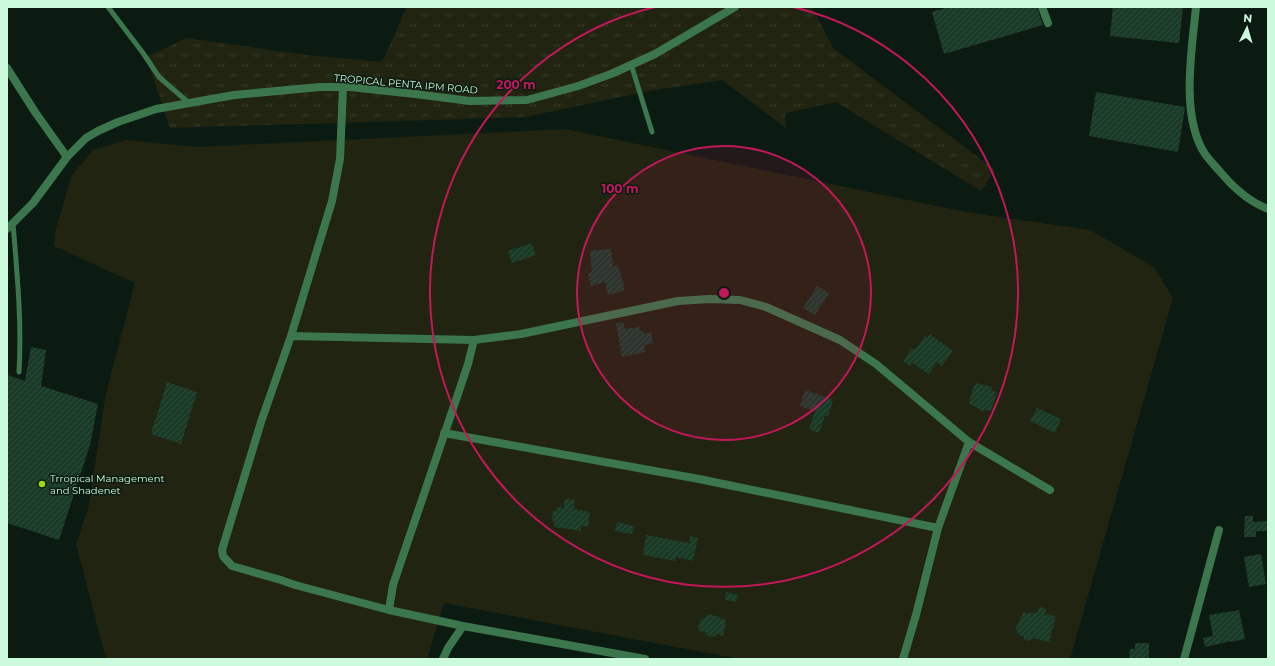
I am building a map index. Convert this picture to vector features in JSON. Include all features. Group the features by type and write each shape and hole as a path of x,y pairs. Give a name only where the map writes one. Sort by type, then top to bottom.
{"street":[{"name":"TROPICAL PENTA IPM ROAD","path":"10,226 33,203 67,157 86,138 105,128 156,109 234,96 320,87 343,87 470,101 528,100 578,86 655,54 735,7"},
{"path":"1042,7 1048,23"},
{"path":"1196,7 1190,68 1190,100 1195,132 1204,153 1232,185 1256,204 1268,209"},
{"path":"7,68 35,112 67,157"},
{"path":"343,87 340,158 332,201 291,336 261,422 223,542 223,556 232,566 295,585 389,610 463,626 645,659"},
{"path":"291,336 474,340 521,334 678,302 709,299 740,300 766,307 840,340 876,364 969,442 1050,490"},
{"path":"389,610 393,585 468,364 474,340"},
{"path":"444,433 699,479 938,528"},
{"path":"903,659 916,615 938,528 969,442"},
{"path":"1184,659 1219,530"},
{"path":"443,659 448,648 463,626"}],"lane":[{"path":"108,7 143,53 159,77 189,103"},
{"path":"631,64 652,132"},
{"path":"10,226 20,312 21,344 19,372"}],"green space":[{"path":"407,7 812,7 833,48 995,170 981,191 836,102 785,113 786,128 722,80 649,91 525,117 170,128 146,57 187,38 306,55 382,62"},
{"path":"565,129 966,212 1090,230 1154,267 1173,298 1070,659 739,659 444,603 427,659 106,659 76,544 88,510 106,393 135,283 54,246 56,228 72,175 93,150 126,140 197,147"}],"building":[{"path":"949,7 1037,7 1043,25 944,54 932,12"},
{"path":"1113,7 1183,7 1179,43 1110,36"},
{"path":"1096,92 1185,107 1178,152 1089,136"},
{"path":"532,243 536,255 512,263 508,251"},
{"path":"611,249 613,267 618,265 625,290 608,295 605,282 591,286 588,274 592,272 590,251"},
{"path":"817,286 829,293 815,315 803,308"},
{"path":"623,322 625,329 639,327 640,331 644,331 644,334 651,332 653,343 644,345 645,352 622,357 616,323"},
{"path":"930,334 953,351 942,366 937,362 929,374 912,363 910,366 903,361 912,348 915,350 925,336 927,338"},
{"name":"Trropical Management and Shadenet","path":"31,347 46,350 41,386 98,404 90,445 59,540 7,523 7,375 25,381"},
{"path":"167,382 197,392 181,444 151,434"},
{"path":"977,383 992,387 991,390 997,392 991,411 982,411 969,403 974,385"},
{"path":"805,390 833,400 828,416 825,415 819,433 809,429 815,411 800,406"},
{"path":"1037,408 1061,419 1055,433 1030,421"},
{"path":"565,499 575,500 574,509 590,512 588,527 581,526 581,531 554,527 555,522 552,521 553,511 557,511 557,507 564,508"},
{"path":"1245,516 1253,516 1253,522 1268,521 1268,531 1256,531 1256,537 1244,537"},
{"path":"617,522 634,526 632,534 615,531"},
{"path":"646,535 689,543 690,536 698,538 693,561 676,557 676,561 643,555"},
{"path":"1261,554 1266,584 1249,587 1244,557"},
{"path":"726,592 738,595 736,602 725,600"},
{"path":"1039,607 1046,608 1045,614 1056,616 1049,642 1032,638 1031,641 1024,640 1024,637 1017,634 1018,631 1015,630 1023,613 1037,613"},
{"path":"1239,610 1245,639 1205,647 1203,638 1213,636 1209,615"},
{"path":"708,614 726,620 723,636 716,634 715,637 705,635 706,632 698,631 700,620 705,618"},
{"path":"1135,643 1149,643 1149,659 1129,659 1130,649 1135,649"}],"place":[{"name":"Trropical Management and Shadenet","path":"42,484"}]}
